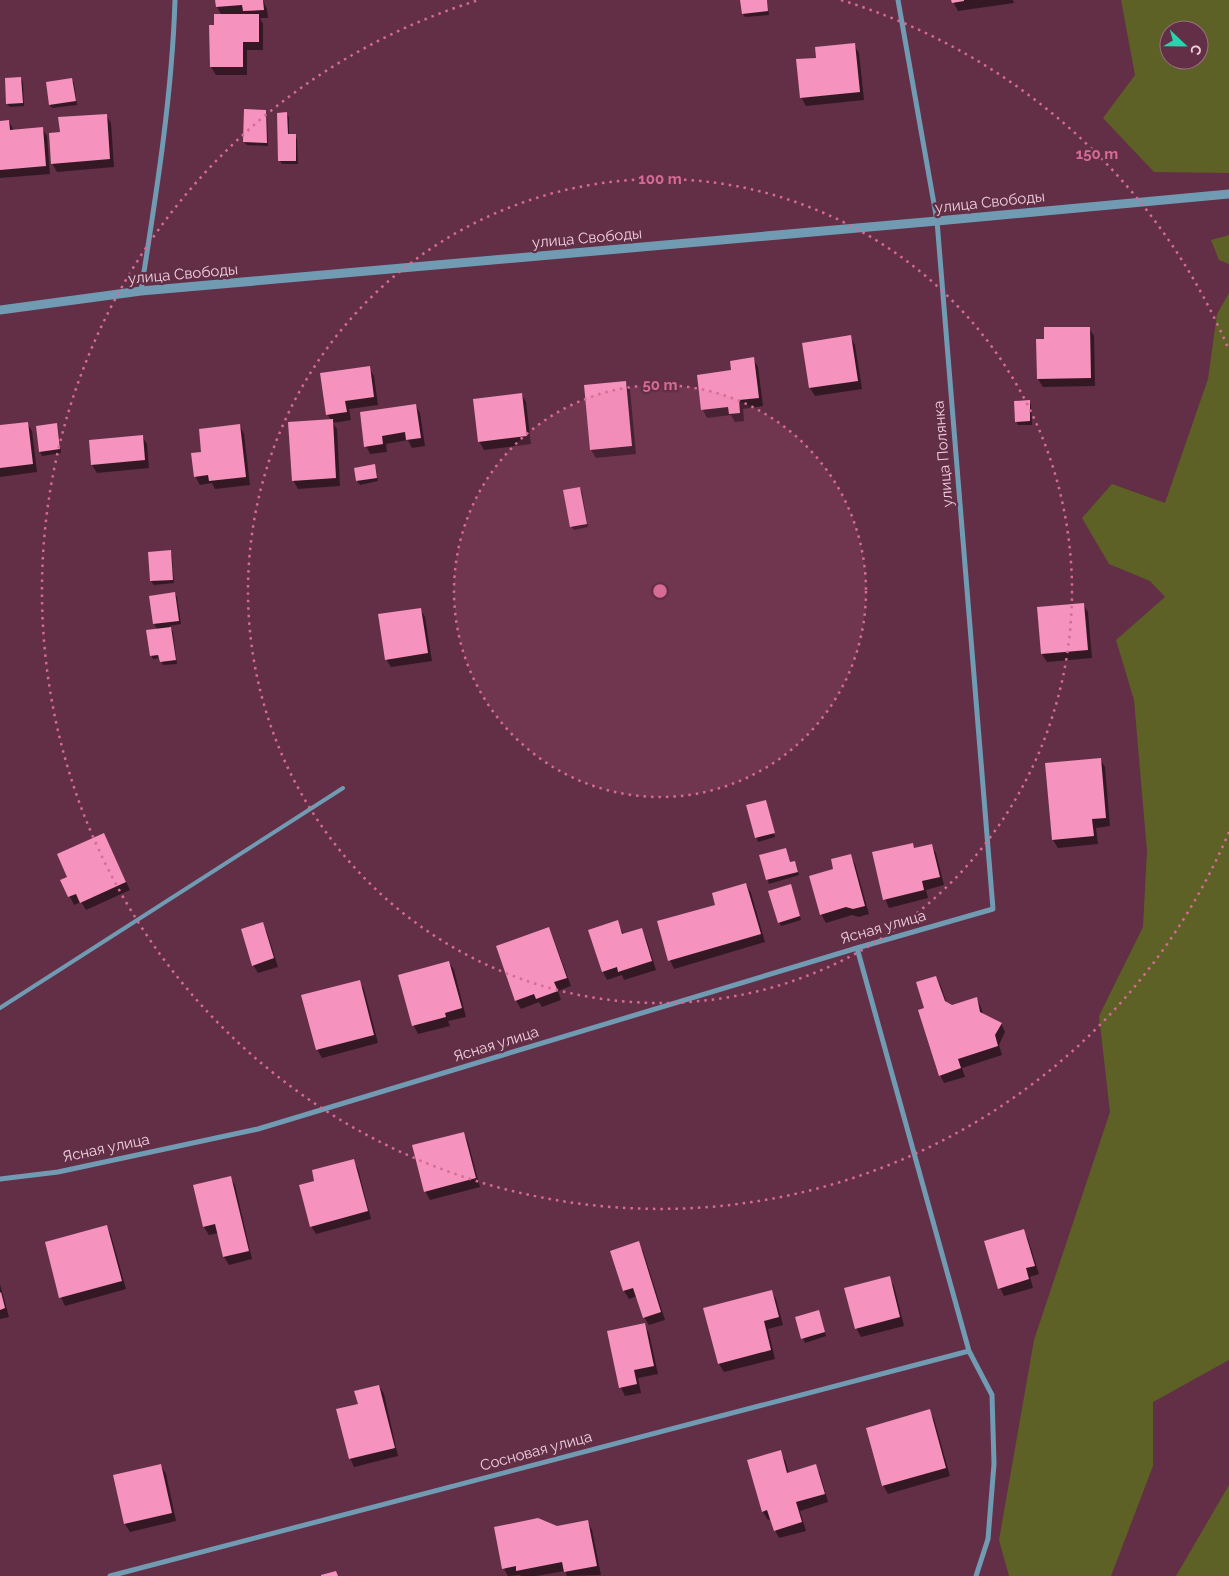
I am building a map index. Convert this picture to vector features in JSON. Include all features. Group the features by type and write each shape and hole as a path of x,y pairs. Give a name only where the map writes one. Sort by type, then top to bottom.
{"street":[{"path":"141,291 157,187 173,39 175,0"},
{"name":"улица Полянка","path":"898,0 937,221 993,909"},
{"name":"улица Свободы","path":"0,310 141,291 1229,194"},
{"name":"Ясная улица","path":"0,1179 58,1172 258,1129 857,948 993,909"},
{"path":"857,948 969,1351 992,1395 994,1464 988,1539 976,1576"},
{"name":"Сосновая улица","path":"110,1576 969,1351"}],"lane":[{"path":"0,1008 343,788"}],"green space":[{"path":"1121,0 1229,0 1229,173 1154,172 1103,118 1135,75"},
{"path":"1229,235 1229,264 1219,260 1211,240"},
{"path":"1229,293 1229,1360 1153,1402 1153,1466 1111,1576 1009,1576 999,1540 1034,1340 1110,1112 1099,1016 1143,927 1147,851 1134,700 1116,640 1165,597 1150,581 1109,564 1082,518 1112,484 1165,503 1208,379 1217,314"},
{"path":"1229,1485 1229,1576 1176,1576"}],"building":[{"path":"215,0 263,0 264,10 243,11 242,5 216,7"},
{"path":"740,0 767,0 768,11 742,14"},
{"path":"951,0 964,0 964,1 952,3"},
{"path":"214,14 259,14 259,42 243,42 243,67 210,67 209,25 214,25"},
{"path":"855,43 860,92 800,98 796,59 816,58 815,47"},
{"path":"21,77 23,103 6,104 5,78"},
{"path":"72,78 76,101 49,105 46,82"},
{"path":"244,109 266,110 267,143 243,142"},
{"path":"287,112 288,134 296,134 296,161 278,161 277,113"},
{"path":"107,114 110,159 51,164 49,133 60,132 58,117"},
{"path":"9,120 10,130 43,127 46,166 0,170 0,121"},
{"path":"1044,327 1090,327 1091,378 1037,379 1036,339 1044,339"},
{"path":"851,335 858,381 809,388 802,343"},
{"path":"754,357 759,398 739,400 740,413 729,414 728,407 701,410 697,375 731,370 730,361"},
{"path":"370,366 374,397 345,401 347,412 326,415 320,373"},
{"path":"626,381 632,446 590,450 584,385"},
{"path":"522,393 527,436 478,442 473,399"},
{"path":"1030,400 1030,421 1015,422 1014,401"},
{"path":"416,404 421,438 406,440 405,432 382,436 383,444 364,447 360,412"},
{"path":"333,419 336,478 292,481 288,422"},
{"path":"28,422 33,464 0,468 0,425"},
{"path":"57,423 60,449 39,452 36,426"},
{"path":"240,424 246,477 209,481 208,475 194,477 191,453 201,452 199,429"},
{"path":"143,435 145,460 91,465 89,440"},
{"path":"375,464 377,478 356,481 354,468"},
{"path":"580,487 587,524 570,527 563,490"},
{"path":"171,550 173,580 150,581 148,552"},
{"path":"175,592 179,621 153,624 149,596"},
{"path":"1084,603 1088,650 1041,654 1037,607"},
{"path":"421,608 428,653 385,660 378,614"},
{"path":"171,627 176,660 160,662 158,655 150,656 146,630"},
{"path":"1101,758 1106,818 1092,819 1094,836 1052,840 1045,763"},
{"path":"766,800 775,833 755,838 746,805"},
{"path":"104,833 126,882 80,903 76,894 68,897 60,880 67,877 57,854"},
{"path":"913,843 914,848 932,844 940,877 922,881 924,890 883,900 872,852"},
{"path":"786,848 790,862 795,861 798,872 766,880 759,855"},
{"path":"851,854 865,906 853,909 846,907 820,915 809,876 833,869 831,859"},
{"path":"746,883 761,934 668,961 657,921 715,905 712,893"},
{"path":"791,884 800,916 778,923 768,891"},
{"path":"618,920 622,934 642,928 652,961 618,972 617,967 602,972 588,930"},
{"path":"263,922 274,958 252,966 241,929"},
{"path":"549,927 567,978 554,982 558,991 536,999 534,994 515,1001 496,946"},
{"path":"449,961 462,1008 445,1013 446,1017 412,1026 398,975"},
{"path":"936,976 945,1001 952,1005 977,997 980,1012 1002,1023 995,1035 998,1046 958,1059 961,1068 939,1076 918,1010 924,1008 916,982"},
{"path":"360,980 374,1035 316,1050 301,995"},
{"path":"464,1132 476,1178 424,1192 412,1145"},
{"path":"354,1159 368,1211 310,1227 299,1185 314,1181 312,1170"},
{"path":"231,1176 249,1251 223,1257 215,1224 203,1227 193,1185"},
{"path":"107,1225 122,1281 59,1298 45,1242"},
{"path":"1024,1229 1035,1266 1026,1268 1029,1279 998,1289 984,1241"},
{"path":"639,1241 661,1312 643,1318 633,1288 623,1291 610,1251"},
{"path":"890,1276 900,1317 855,1329 844,1288"},
{"path":"772,1290 779,1317 764,1321 771,1350 718,1364 703,1308"},
{"path":"0,1293 5,1308 0,1310"},
{"path":"819,1310 825,1332 801,1339 795,1317"},
{"path":"645,1323 654,1366 634,1370 637,1384 619,1388 607,1331"},
{"path":"379,1385 395,1448 349,1459 336,1409 358,1404 354,1391"},
{"path":"930,1409 946,1468 882,1486 866,1428"},
{"path":"781,1450 787,1473 816,1464 825,1494 796,1502 802,1522 774,1531 767,1510 762,1512 747,1460"},
{"path":"161,1464 172,1513 124,1524 113,1475"},
{"path":"538,1518 557,1526 588,1520 597,1566 564,1572 562,1562 516,1571 516,1566 502,1569 494,1527"},
{"path":"336,1571 338,1576 321,1576 321,1575"}]}
